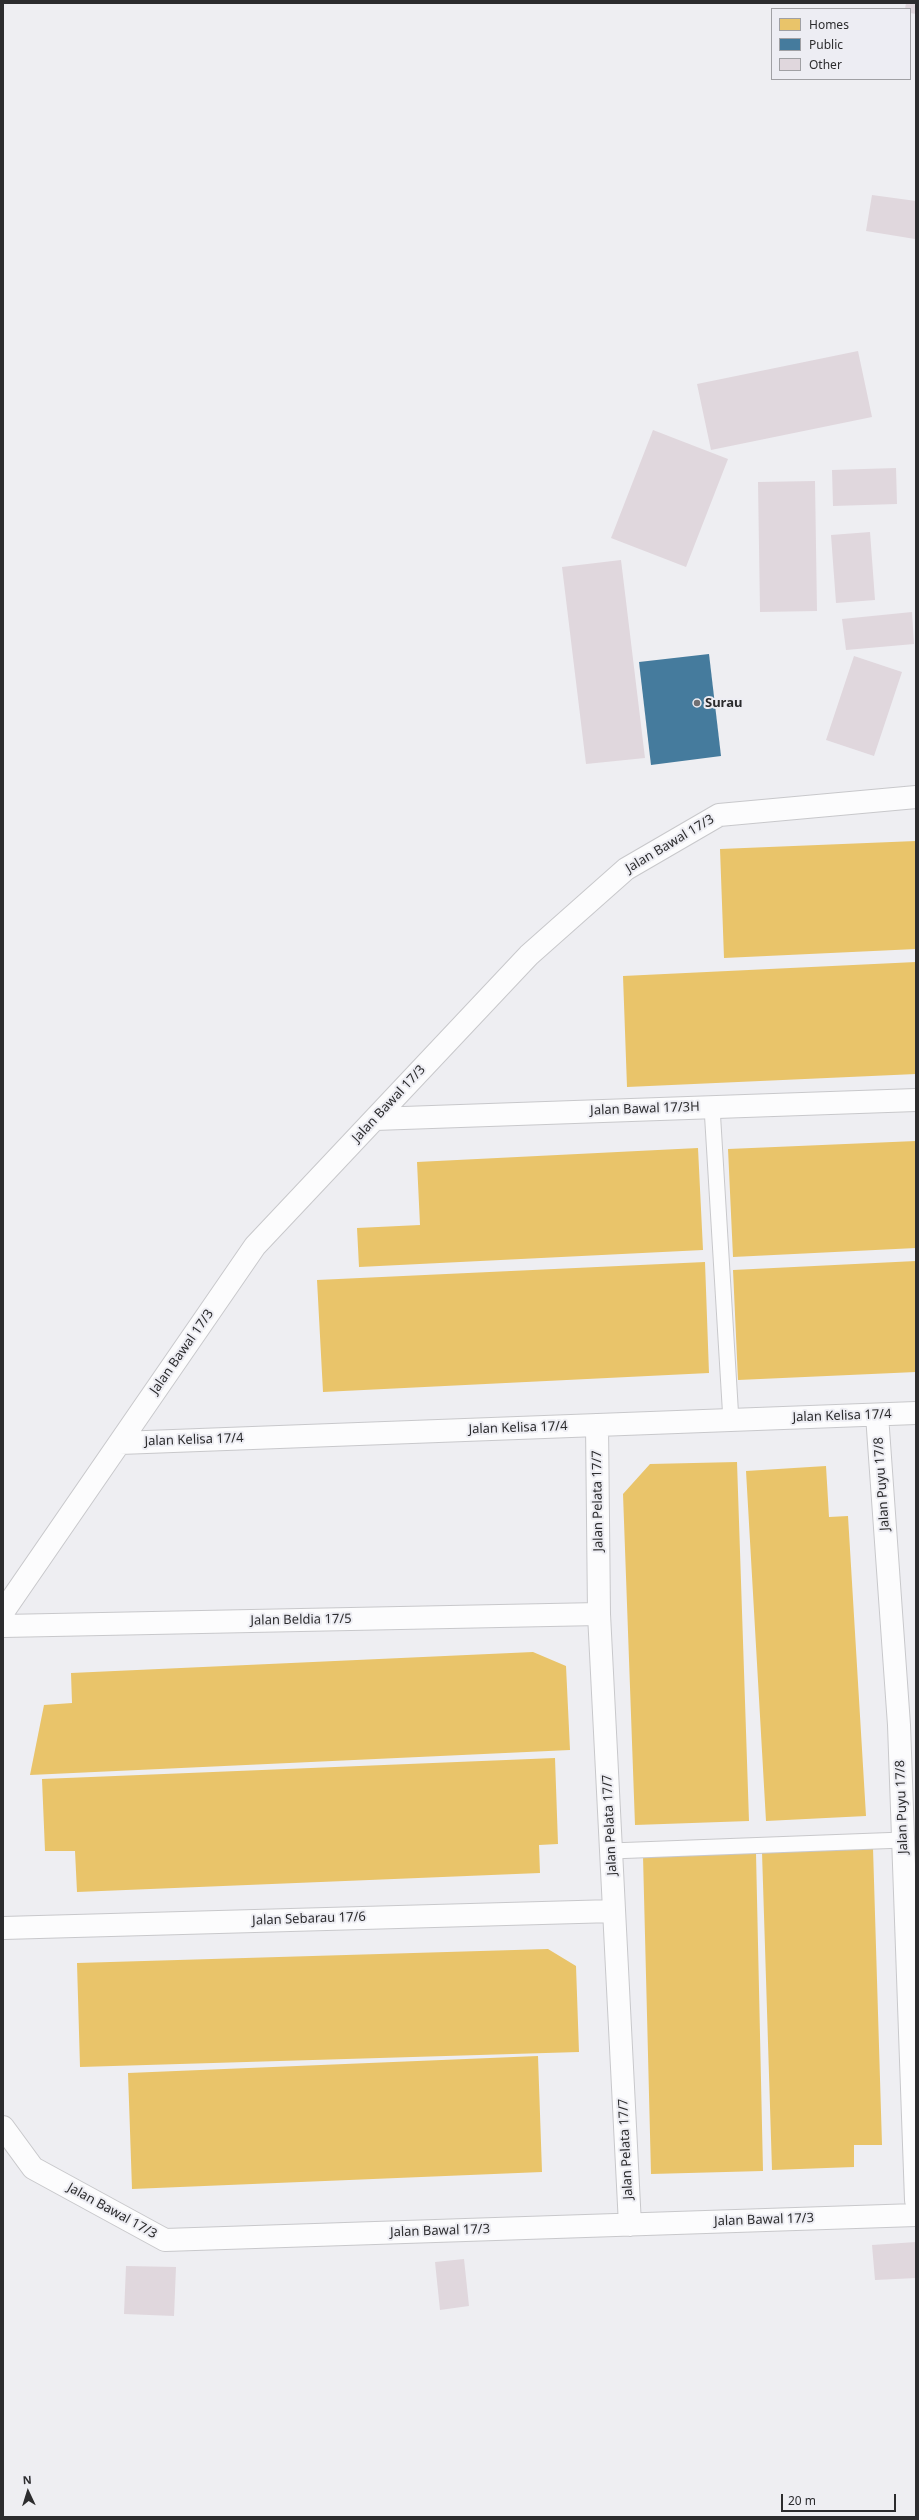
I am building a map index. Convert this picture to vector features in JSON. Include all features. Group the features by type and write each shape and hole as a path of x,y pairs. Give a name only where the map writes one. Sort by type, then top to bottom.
{"street":[{"name":"Jalan Bawal 17/3","path":"3,1612 255,1246 529,955 626,869 718,815 916,797"},
{"name":"Jalan Bawal 17/3H","path":"375,1119 916,1100"},
{"name":"Jalan Kelisa 17/4","path":"120,1443 916,1413"},
{"name":"Jalan Puyu 17/8","path":"877,1415 908,1725 903,1840 911,1900 916,2200"},
{"name":"Jalan Pelata 17/7","path":"597,1425 599,1614 630,2225"},
{"name":"Jalan Beldia 17/5","path":"3,1626 599,1614"},
{"name":"Jalan Sebarau 17/6","path":"3,1928 614,1911"},
{"name":"Jalan Bawal 17/3","path":"3,2127 33,2168 165,2240 916,2215"}],"lane":[{"path":"712,1106 731,1420"},
{"path":"611,1851 903,1840"}],"building: Homes":[{"path":"916,841 916,949 724,958 720,849"},
{"path":"916,962 916,1074 627,1087 623,976"},
{"path":"916,1141 916,1248 733,1257 728,1149"},
{"path":"698,1148 703,1250 359,1267 357,1228 420,1225 417,1162"},
{"path":"916,1261 916,1372 738,1380 733,1270"},
{"path":"705,1262 709,1373 323,1392 317,1280"},
{"path":"737,1462 749,1821 635,1825 623,1494 650,1464"},
{"path":"826,1466 829,1517 848,1516 866,1816 766,1821 746,1471"},
{"path":"533,1652 566,1666 570,1750 30,1775 44,1705 72,1703 71,1673"},
{"path":"555,1758 558,1844 539,1845 540,1873 77,1892 75,1851 45,1851 42,1779"},
{"path":"873,1848 882,2145 854,2145 854,2167 772,2170 762,1852"},
{"path":"756,1853 763,2171 651,2174 643,1856"},
{"path":"548,1949 576,1966 579,2052 80,2067 77,1963"},
{"path":"538,2056 542,2172 132,2189 128,2073"}],"building: Public":[{"path":"709,654 721,756 651,765 639,662"}],"building: Other":[{"path":"906,3 916,3 916,14 911,13 911,8 905,8"},
{"path":"872,195 916,201 915,239 866,231"},
{"path":"858,351 872,417 711,450 697,384"},
{"path":"653,430 728,459 686,567 611,538"},
{"path":"896,468 897,504 833,506 832,470"},
{"path":"815,481 817,611 760,612 758,482"},
{"path":"870,532 875,600 836,603 831,535"},
{"path":"621,560 645,758 586,764 562,567"},
{"path":"912,612 914,644 846,650 842,619"},
{"path":"854,656 902,672 874,756 826,740"},
{"path":"916,2242 916,2278 875,2280 872,2245"},
{"path":"464,2259 469,2306 440,2310 435,2262"},
{"path":"126,2266 176,2267 174,2316 124,2314"}],"place":[{"name":"Surau","path":"697,703"}]}
